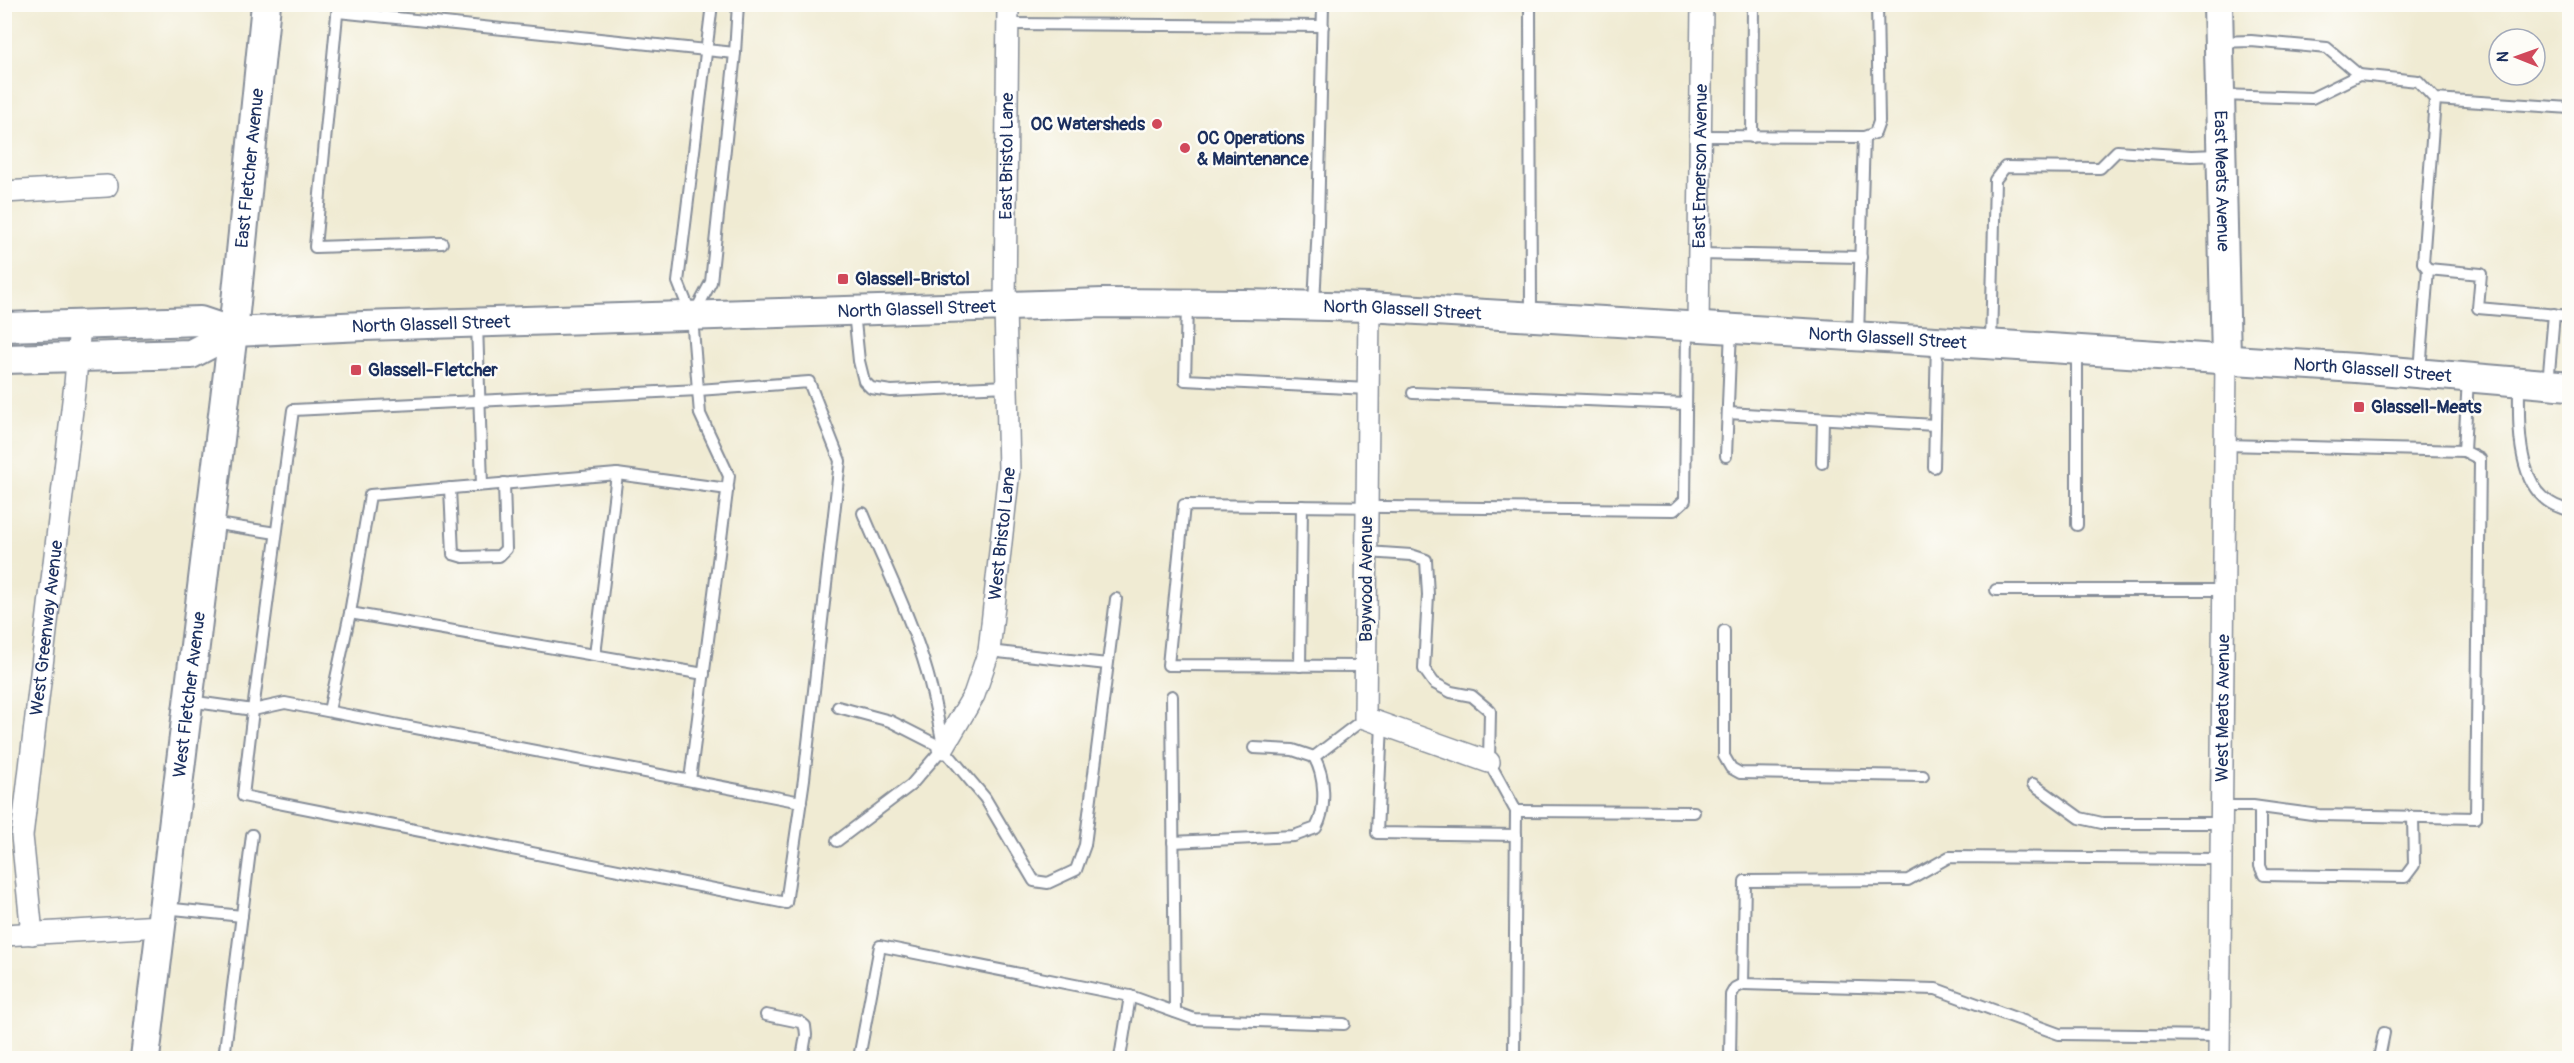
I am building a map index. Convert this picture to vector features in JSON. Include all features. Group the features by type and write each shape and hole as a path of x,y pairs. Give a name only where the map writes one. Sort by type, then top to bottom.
{"main road":[{"name":"East Fletcher Avenue","path":"233,332 266,4"},
{"name":"East Meats Avenue","path":"2218,4 2226,358"},
{"name":"North Glassell Street","path":"4,327 200,321 233,332 1103,303 1369,307 2226,358 2559,385"},
{"name":"North Glassell Street","path":"4,360 191,354 233,332"},
{"name":"West Fletcher Avenue","path":"145,1059 233,332"}],"street":[{"name":"East Emerson Avenue","path":"1692,326 1698,254 1702,4"},
{"name":"East Bristol Lane","path":"1005,307 1008,14"},
{"path":"4,192 107,186"},
{"name":"West Bristol Lane","path":"944,748 974,695 989,651 1009,470 1005,307"},
{"name":"Baywood Avenue","path":"1369,307 1366,666 1373,721"},
{"name":"West Greenway Avenue","path":"32,934 22,836 80,324"},
{"name":"West Meats Avenue","path":"2219,1059 2226,358"},
{"path":"1373,721 1489,762"},
{"path":"4,935 32,934 162,917"}],"lane":[{"path":"690,780 729,476 700,414 692,317 678,282 712,4"},
{"path":"692,317 711,282 738,4"},
{"path":"1314,306 1323,4"},
{"path":"1530,4 1531,317"},
{"path":"1752,137 1753,4"},
{"path":"1700,136 1864,137 1875,133 1879,122 1877,4"},
{"path":"442,243 315,246 338,8 735,53"},
{"path":"1008,14 1323,26"},
{"path":"2219,42 2251,41 2327,48 2359,75"},
{"path":"2220,95 2312,98 2359,75 2418,81 2435,99 2570,108"},
{"path":"2420,373 2428,269 2423,262 2435,99"},
{"path":"1858,336 1864,137"},
{"path":"1991,344 1995,180 2005,167 2100,168 2117,151 2191,156 2222,154"},
{"path":"1698,254 1861,257"},
{"path":"2428,269 2481,274 2478,308 2570,316"},
{"path":"1187,304 1185,380 1368,389"},
{"path":"854,312 859,361 864,381 871,388 891,391 1008,386"},
{"path":"2554,314 2559,385"},
{"path":"477,323 482,485"},
{"path":"1366,666 1168,665 1184,505 1674,510 1685,500 1686,404 1692,326"},
{"path":"1726,456 1731,328"},
{"path":"1934,467 1937,341"},
{"path":"2077,349 2078,525"},
{"path":"2464,451 2468,377"},
{"path":"809,382 840,461 801,802 786,903 243,796 293,410 698,390 809,382"},
{"path":"2518,382 2519,445 2535,491 2555,508 2570,510"},
{"path":"1413,393 1686,404"},
{"path":"1728,413 1935,425"},
{"path":"1822,463 1823,419"},
{"path":"2033,784 2080,818 2102,823 2222,815 2260,808 2319,815 2476,818 2480,459 2464,451 2226,445"},
{"path":"329,711 350,613 370,495 617,474 728,489"},
{"path":"595,655 617,474"},
{"path":"450,488 453,554 463,557 499,556 506,549 504,483"},
{"path":"1300,666 1302,506"},
{"path":"863,513 898,589 914,632 927,673 944,748"},
{"path":"210,523 276,533"},
{"path":"1367,552 1411,555 1426,560 1428,595 1424,669 1434,683 1450,692 1472,696 1490,711 1489,762 1516,812 1514,1059"},
{"path":"1996,590 2224,590"},
{"path":"838,707 890,721 944,748 986,798 1034,881 1048,883 1076,870 1085,845 1116,599"},
{"path":"350,613 704,674"},
{"path":"1724,631 1724,756 1731,768 1740,773 1923,776"},
{"path":"989,651 1107,664"},
{"path":"1172,696 1175,1012"},
{"path":"189,701 253,710 285,703 801,802"},
{"path":"1314,757 1373,721 1377,833 1516,835"},
{"path":"837,841 911,784 944,748"},
{"path":"1173,842 1294,836 1316,828 1320,821 1323,783 1320,767 1314,757 1293,750 1254,748"},
{"path":"2260,808 2260,866 2264,875 2405,877 2414,865 2413,817"},
{"path":"1516,812 1694,812"},
{"path":"224,1059 252,835"},
{"path":"1743,984 1745,881 1908,880 1949,857 2221,859"},
{"path":"162,917 242,916"},
{"path":"859,1059 880,946 1130,996 1194,1019 1344,1024"},
{"path":"1730,1059 1731,995 1735,988 1743,984 1936,989 2059,1034 2220,1036"},
{"path":"1120,1059 1130,996"},
{"path":"766,1015 800,1022 805,1026 806,1035 802,1059"},
{"path":"2379,1059 2384,1033"}],"place":[{"name":"OC Watersheds","path":"1157,124"},
{"name":"OC Operations & Maintenance","path":"1185,148"},
{"name":"Glassell-Bristol","path":"843,279"},
{"name":"Glassell-Fletcher","path":"356,370"},
{"name":"Glassell-Meats","path":"2359,407"}]}
